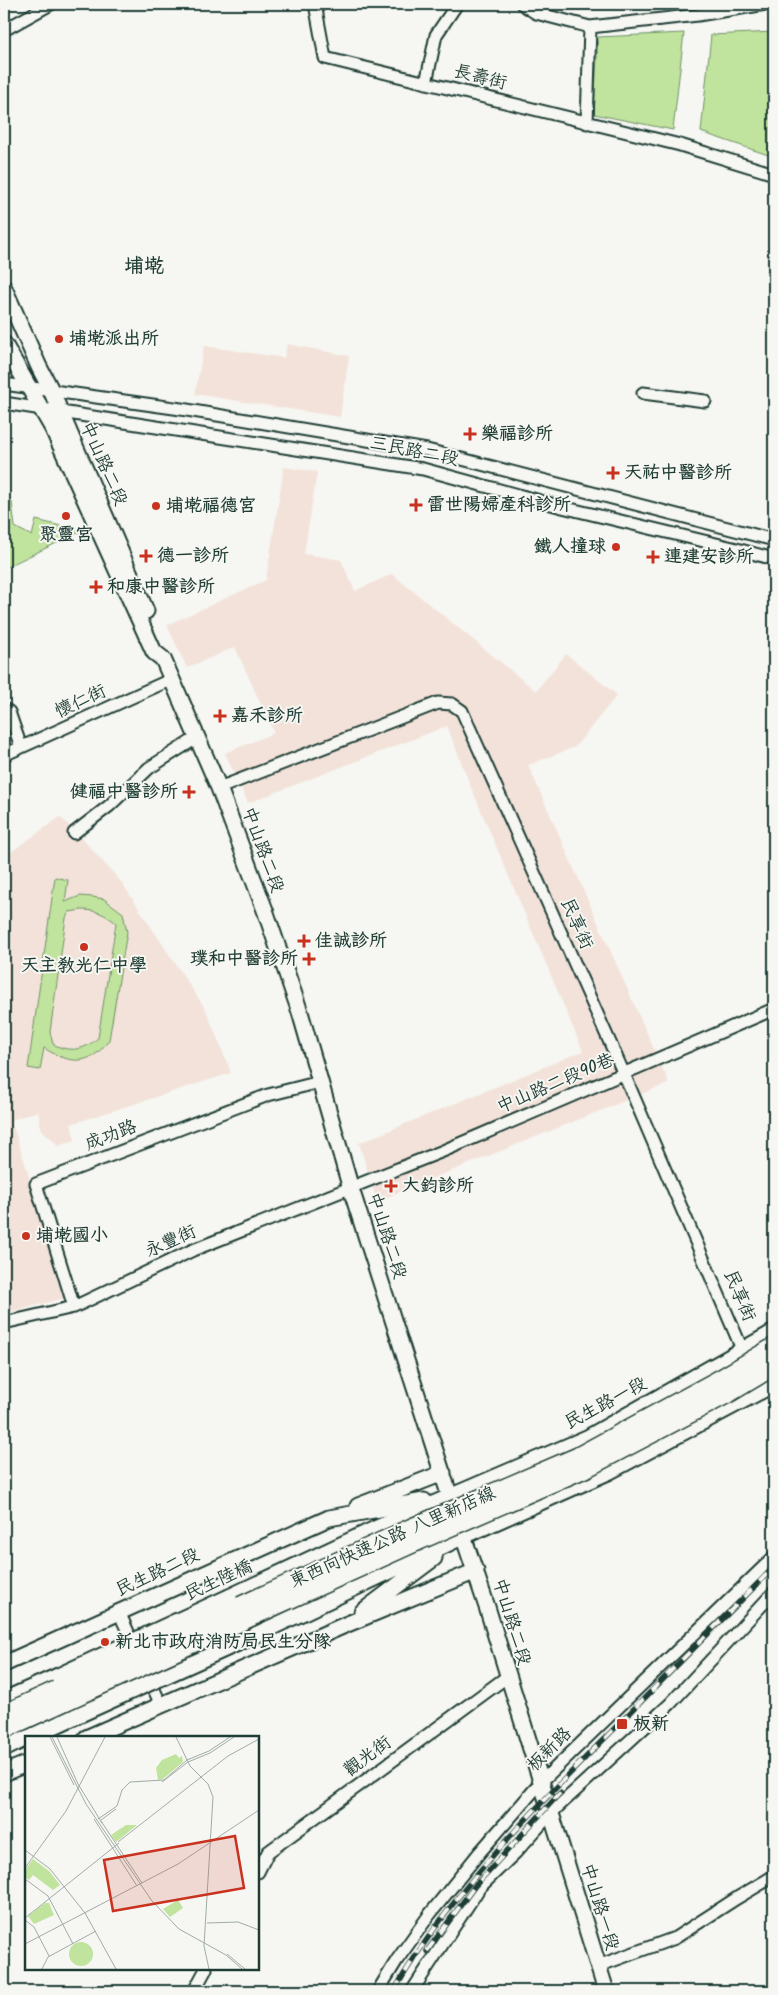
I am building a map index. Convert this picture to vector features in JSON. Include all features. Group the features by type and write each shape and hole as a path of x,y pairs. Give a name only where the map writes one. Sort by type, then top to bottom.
{"highway":[{"name":"東西向快速公路 八里新店線","path":"4,1714 411,1528 577,1457 722,1378 774,1347"},
{"name":"東西向快速公路 八里新店線","path":"4,1730 418,1541 588,1467 774,1366"}],"main road":[{"name":"中山路二段","path":"4,288 51,390 162,648 162,658 198,736 219,788 285,968 351,1188 450,1497 476,1571 542,1782 556,1833"},
{"name":"中山路二段","path":"4,344 52,428 154,652 162,658"},
{"name":"民生路一段","path":"450,1497 587,1438 774,1332"},
{"path":"31,1736 249,1638 464,1536 608,1472 774,1384"},
{"name":"民生路二段","path":"4,1664 329,1518 443,1473"},
{"name":"民生路二段","path":"329,1518 450,1497"},
{"name":"民生陸橋","path":"4,1700 375,1529 450,1497"},
{"path":"345,1624 464,1536"},
{"path":"91,1736 345,1624 476,1571"},
{"path":"4,1749 25,1739"},
{"path":"4,1774 25,1764"},
{"name":"中山路一段","path":"556,1833 606,1991"}],"street":[{"path":"4,30 51,4"},
{"name":"長壽街","path":"315,4 325,58 680,145 774,174"},
{"path":"426,83 436,34 457,4"},
{"path":"522,4 536,13 590,27 698,15 766,4"},
{"path":"587,123 590,27"},
{"name":"三民路二段","path":"4,384 181,408 427,450 774,540"},
{"path":"643,393 705,401"},
{"name":"三民路二段","path":"4,403 423,469 562,507 774,559"},
{"name":"懷仁街","path":"4,755 172,679"},
{"name":"民享街","path":"219,788 438,703 452,704 462,711 624,1074 760,1393"},
{"path":"4,709 9,712 21,747"},
{"path":"74,833 109,806 149,768 198,736"},
{"name":"中山路二段90巷","path":"351,1188 443,1151 774,1009"},
{"name":"成功路","path":"74,1307 36,1184 268,1095 320,1082"},
{"name":"永豐街","path":"4,1323 74,1307 193,1250 351,1188"},
{"name":"板新路","path":"378,1991 397,1960 430,1914 480,1852 542,1782 774,1557"},
{"path":"412,1991 480,1887 516,1852 551,1813 670,1704 774,1592"},
{"path":"119,1612 161,1705"},
{"name":"觀光街","path":"259,1870 268,1852 508,1676"},
{"path":"598,1966 675,1938 774,1876"},
{"path":"194,1991 205,1970"}],"shaded area":[{"path":"287,344 349,356 340,417 195,394 204,346 284,358"},
{"path":"284,467 317,472 304,554 341,560 355,591 392,574 536,691 566,654 617,695 575,747 528,765 669,1083 377,1201 359,1143 583,1051 447,726 248,803 225,753 274,733 235,647 187,668 167,625 266,580"},
{"name":"天主教光仁中學","path":"60,817 122,883 206,1010 231,1073 71,1124 75,1140 59,1146 41,1129 38,1111 11,1120 68,1297 4,1314 4,857"}],"green space":[{"path":"774,32 774,157 701,132 711,35"},
{"path":"684,33 673,130 594,114 598,37"},
{"path":"12,502 15,527 32,536 36,520 82,531 4,568 4,505"},
{"path":"55,877 68,880 65,902 80,896 104,899 123,913 127,932 109,1040 94,1055 87,1059 79,1060 62,1057 44,1048 40,1070 28,1068","holes":["82,910 100,913 116,923 98,1038 82,1048 65,1049 53,1044 50,1032 66,918 69,912"]}],"railway":[{"path":"394,1991 416,1955 441,1920 494,1854 552,1792 774,1567"},
{"path":"427,1951 474,1887 560,1793"}],"place":[{"name":"埔墘派出所","path":"59,339"},
{"name":"樂福診所","path":"470,434"},
{"name":"天祐中醫診所","path":"613,473"},
{"name":"雷世陽婦產科診所","path":"416,505"},
{"name":"埔墘福德宮","path":"156,506"},
{"name":"聚靈宮","path":"66,516"},
{"name":"鐵人撞球","path":"616,547"},
{"name":"德一診所","path":"146,556"},
{"name":"連建安診所","path":"653,557"},
{"name":"和康中醫診所","path":"96,587"},
{"name":"嘉禾診所","path":"220,716"},
{"name":"健福中醫診所","path":"189,792"},
{"name":"佳誠診所","path":"304,941"},
{"name":"天主教光仁中學","path":"84,947"},
{"name":"璞和中醫診所","path":"309,959"},
{"name":"大鈞診所","path":"391,1186"},
{"name":"埔墘國小","path":"26,1236"},
{"name":"新北市政府消防局民生分隊","path":"105,1642"},
{"name":"板新","path":"622,1724"}],"district":[{"name":"埔墘","path":"144,267"}]}
